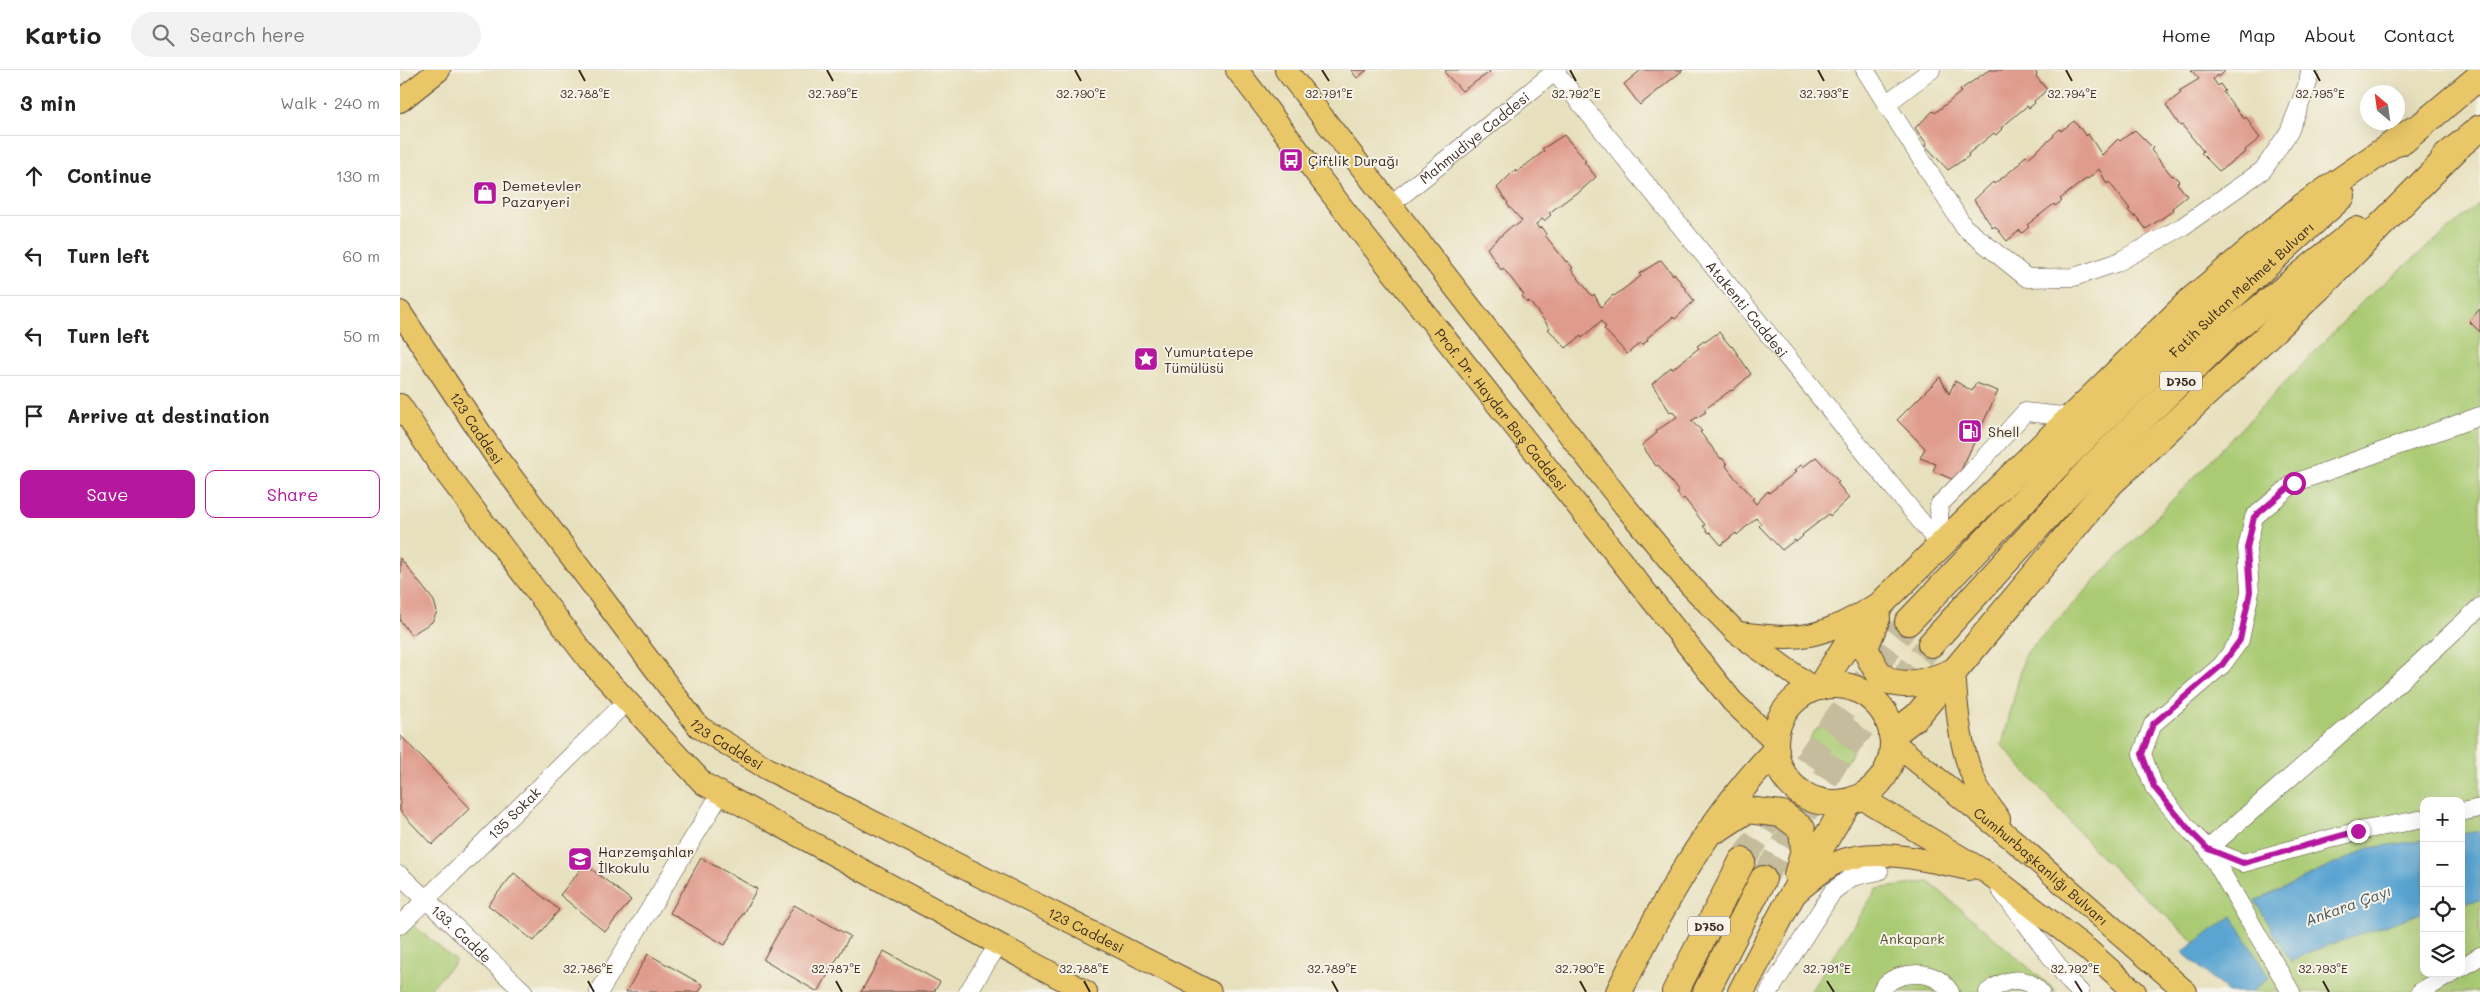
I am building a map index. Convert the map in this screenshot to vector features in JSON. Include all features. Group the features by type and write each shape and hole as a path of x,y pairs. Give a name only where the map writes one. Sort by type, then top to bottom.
{"highway":[{"name":"Fatih Sultan Mehmet Bulvarı","path":"1908,622 2086,436 2211,316 2416,128 2480,76"},
{"path":"1817,688 1851,638 1884,601 2190,301 2302,207 2416,128"},
{"name":"Fatih Sultan Mehmet Bulvarı","path":"1930,644 2092,467 2233,330 2469,145 2480,128"},
{"path":"1893,739 1917,716 2111,483 2469,145"},
{"path":"1884,601 1865,648 1879,673 1891,682 1915,683 1929,682 1954,671"},
{"path":"1837,685 1855,689 1870,697 1883,710 1893,739 1890,763 1881,781 1854,799 1829,804 1812,799 1796,790 1784,776 1776,760 1775,746 1779,723 1788,707 1802,694 1817,688 1837,685"},
{"path":"1616,990 1706,836 1749,777 1775,746"},
{"path":"1741,992 1790,897 1854,799"},
{"path":"1706,836 1747,810 1782,814 1802,829 1804,852 1790,897"},
{"name":"D750","path":"1676,992 1742,861"},
{"name":"D750","path":"1706,992 1763,879"}],"main road":[{"name":"Prof. Dr. Haydar Baş Caddesi","path":"1237,70 1368,240 1726,693 1775,746"},
{"path":"1286,70 1624,505 1690,585 1736,632 1817,688"},
{"path":"400,101 435,74"},
{"name":"123 Caddesi","path":"400,312 495,455 699,727 768,769 1210,992"},
{"path":"400,405 439,464 588,659 704,784 1086,992"},
{"path":"1736,632 1783,638 1811,637 1842,626 1884,601"},
{"path":"1954,671 1958,722 1964,755 1976,785 2012,839"},
{"name":"Cumhurbaşkanlığı Bulvarı","path":"1893,739 2012,839 2186,992"},
{"path":"1854,799 1988,874 2087,949 2134,990"},
{"path":"1790,897 1833,865 1858,857 1885,855 1925,860 1988,874"}],"street":[{"path":"1865,70 1964,227 2027,278 2074,277 2116,263 2182,227 2263,170 2290,132 2308,83 2310,70"},
{"path":"1886,104 1931,70"},
{"name":"Mahmudiye Caddesi","path":"1390,205 1548,73"},
{"name":"Atakenti Caddesi","path":"1548,73 1940,545"},
{"path":"400,86 435,74"},
{"path":"1940,545 1939,505 1968,476 2025,412 2072,417"},
{"path":"2288,988 2208,849 2154,787 2142,754 2153,724 2222,665 2240,640 2250,592 2247,548 2254,517 2294,483 2480,416"},
{"path":"2208,849 2385,695 2480,608"},
{"name":"135 Sokak","path":"400,925 627,701"},
{"path":"599,992 721,793"},
{"path":"2465,811 2480,808"},
{"path":"2208,849 2243,863 2358,831 2420,820"},
{"path":"1769,992 1833,891 1852,877 1879,871"},
{"path":"1988,874 2080,992"},
{"name":"133. Cadde","path":"400,875 524,992"},
{"path":"968,992 998,945"},
{"path":"2465,965 2480,956"},
{"path":"2060,968 2067,990 2065,992"},
{"path":"1881,992 1882,988 1895,978 1913,974 1934,977 1945,985 1950,992"},
{"path":"2420,992 2445,977"},
{"path":"1988,992 1999,983 2013,980 2035,986 2040,992"}],"green space":[{"path":"2480,203 2480,992 2250,992 2100,856 2002,745 2025,654 2365,299"},
{"path":"1827,724 1835,724 1847,730 1853,746 1847,762 1835,768 1827,768 1815,762 1809,750 1809,742 1815,730"},
{"name":"Ankapark","path":"1929,882 2057,992 1810,992 1877,889"},
{"path":"406,919 456,961 427,992 400,992 400,926"}],"water":[{"path":"2480,831 2480,900 2465,902 2465,842 2465,833"},
{"name":"Ankara Çayı","path":"2420,841 2420,913 2310,952 2291,962 2255,901 2369,848"},
{"path":"2232,916 2269,978 2251,992 2228,992 2182,952"}],"building":[{"path":"1351,70 1367,70 1357,78"},
{"path":"1446,70 1489,70 1490,72 1462,91 1445,73"},
{"path":"1641,70 1683,70 1640,105 1624,84"},
{"path":"1989,70 2034,70 2037,74 2036,76 2047,90 2029,108 2027,106 2001,128 1996,135 1994,133 1968,154 1969,156 1948,170 1925,145 1927,144 1915,128 1933,111 1935,113 1961,92 1960,90"},
{"path":"2191,70 2224,70 2219,77 2217,75 2213,79 2218,86 2220,84 2225,91 2223,92 2244,119 2246,117 2260,138 2245,150 2246,152 2219,171 2201,153 2203,151 2182,125 2180,126 2166,105 2181,93 2179,91 2199,79"},
{"path":"2074,121 2086,136 2088,134 2102,155 2118,139 2120,141 2135,130 2153,148 2151,150 2172,176 2179,181 2177,183 2187,196 2172,208 2174,210 2146,229 2135,215 2134,217 2128,210 2130,209 2109,182 2107,184 2099,169 2060,199 2062,201 2055,206 2054,204 2027,225 2029,227 2022,233 2020,230 2007,241 1995,226 1993,228 1974,200 1993,182 1994,184 2021,163 2020,161 2026,156 2028,158 2060,129 2061,131"},
{"path":"1564,135 1586,161 1584,162 1596,177 1577,194 1549,213 1551,215 1544,221 1542,219 1536,224 1539,229 1541,227 1545,235 1573,268 1571,269 1592,296 1594,294 1601,307 1613,295 1641,276 1639,274 1661,260 1673,275 1674,273 1694,301 1675,319 1673,317 1647,338 1648,340 1642,345 1640,343 1627,354 1604,329 1606,327 1601,321 1582,338 1581,336 1566,348 1548,329 1550,328 1529,301 1527,303 1522,296 1524,295 1503,268 1501,270 1487,248 1513,225 1514,227 1522,221 1507,204 1497,188 1515,170 1517,172 1544,151 1542,149"},
{"path":"2480,309 2480,332 2469,321"},
{"path":"1719,332 1732,346 1751,374 1732,391 1704,410 1706,412 1691,421 1702,431 1700,432 1727,464 1726,466 1736,479 1754,498 1752,499 1756,504 1768,491 1769,493 1796,472 1794,471 1801,465 1803,467 1816,457 1839,482 1837,483 1849,498 1830,516 1829,514 1796,542 1795,540 1782,550 1759,526 1761,524 1756,518 1737,535 1736,533 1721,545 1703,526 1705,525 1684,498 1682,500 1677,493 1679,492 1658,465 1656,466 1642,445 1657,433 1656,431 1677,417 1672,411 1670,412 1652,384 1671,367 1672,369 1699,348 1697,346"},
{"path":"1940,377 1949,394 1955,381 1972,391 1976,383 1998,391 1956,481 1933,471 1936,464 1920,458 1925,448 1897,420"},
{"path":"400,558 434,601 437,612 432,622 411,635 400,620"},
{"path":"400,735 470,808 432,845 400,811"},
{"path":"701,858 757,889 725,945 670,913"},
{"path":"585,864 631,900 605,932 560,895"},
{"path":"514,873 559,910 534,941 488,905"},
{"path":"794,905 850,936 818,992 763,960"},
{"path":"884,951 940,982 934,992 861,992"},
{"path":"648,954 703,985 699,992 626,992"}],"tunnel":[{"path":"1742,861 1823,738 1908,622"},
{"path":"1763,879 1844,749 1931,644"}],"place":[{"name":"Çiftlik Durağı","path":"1291,160"},
{"name":"Demetevler Pazaryeri","path":"485,193"},
{"name":"Yumurtatepe Tümülüsü","path":"1146,359"},
{"name":"Shell","path":"1970,431"},
{"name":"Harzemşahlar İlkokulu","path":"580,859"}],"route":[{"path":"2294,483 2254,517 2247,548 2250,592 2240,640 2222,665 2153,724 2142,754 2154,787 2191,832 2208,849 2243,863 2358,831"}]}
